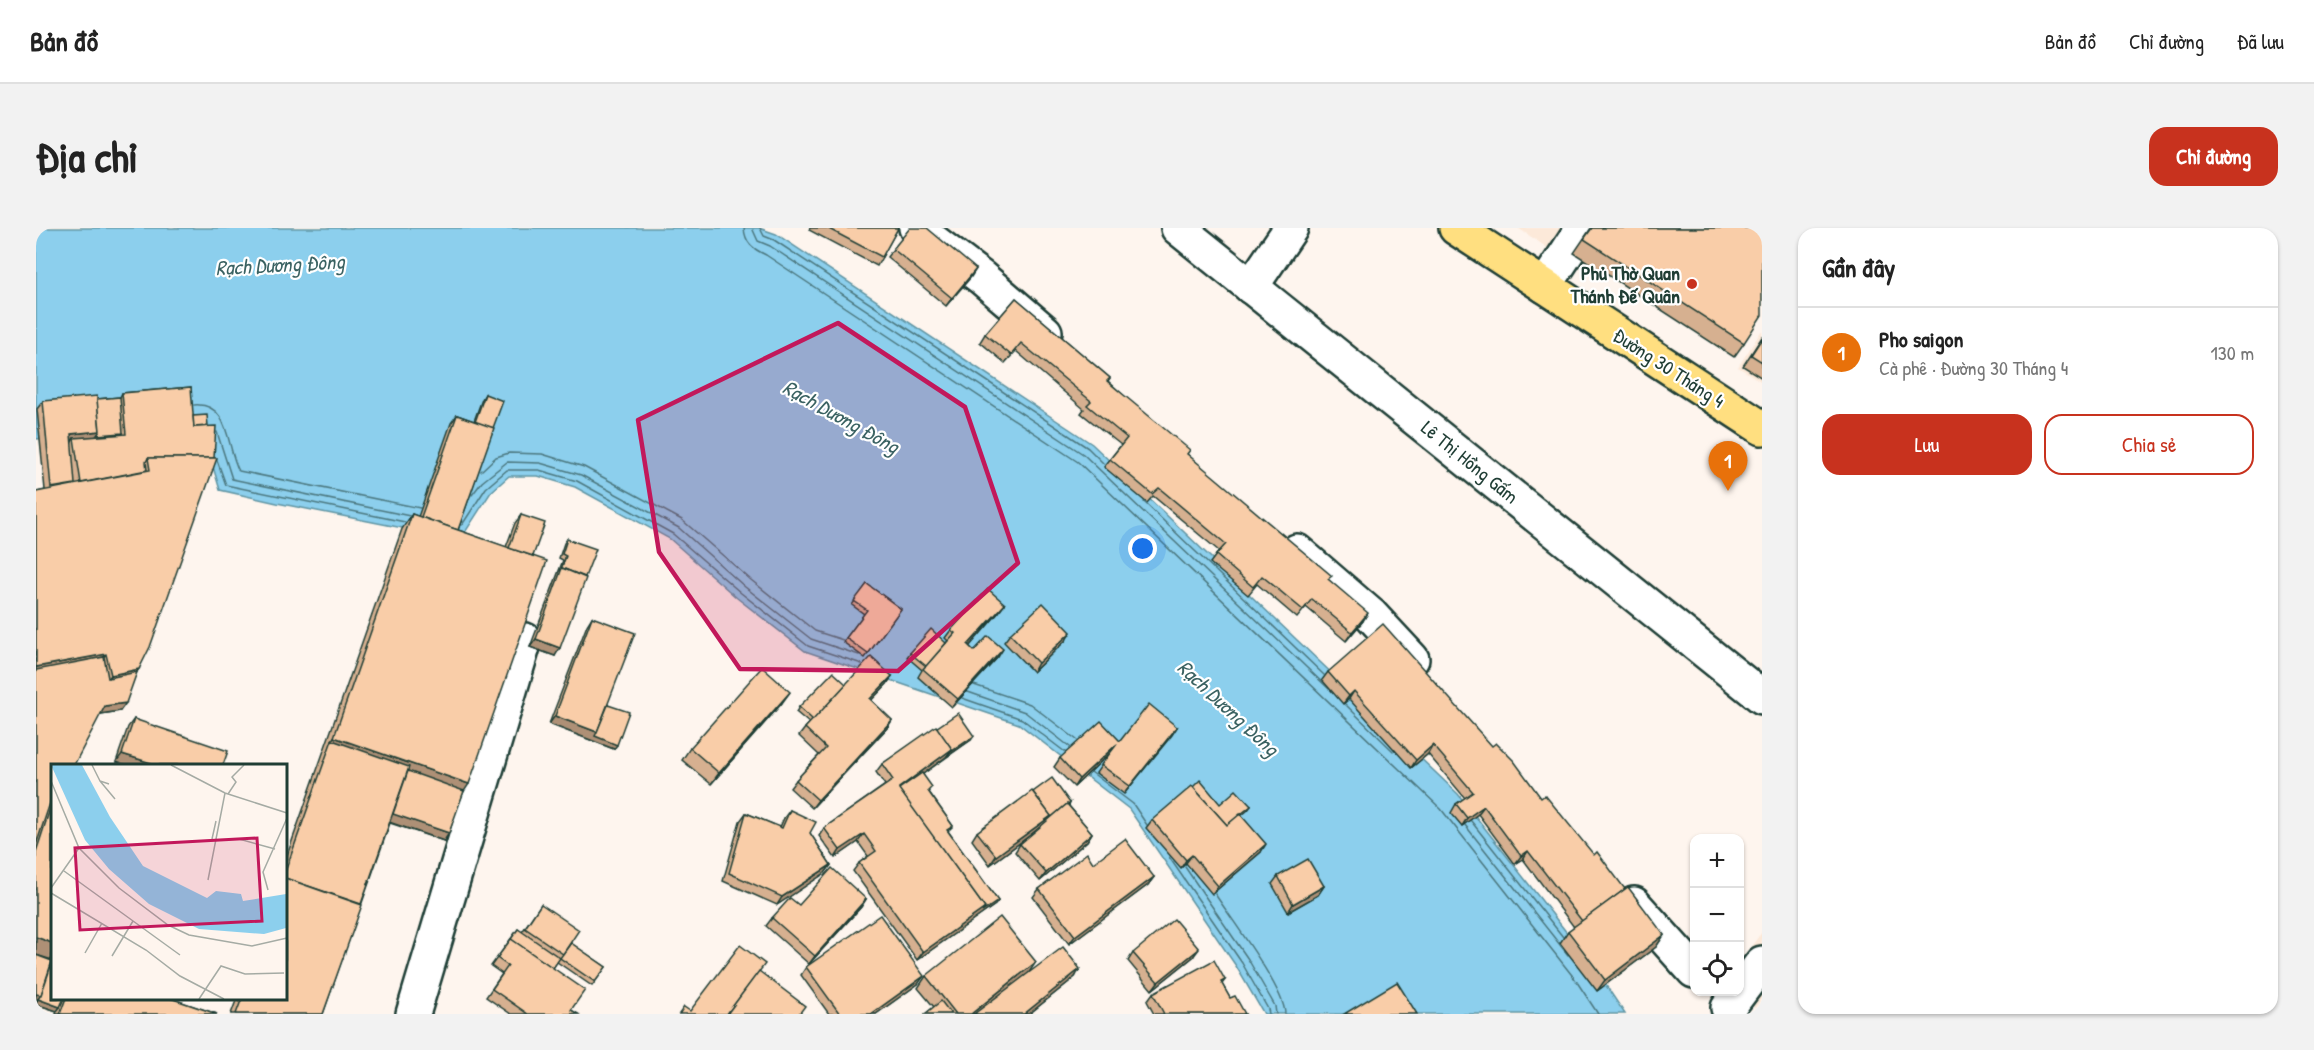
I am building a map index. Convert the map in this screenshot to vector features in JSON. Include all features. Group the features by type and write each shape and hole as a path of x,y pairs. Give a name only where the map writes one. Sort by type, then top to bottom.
{"main road":[{"name":"Đường 30 Tháng 4","path":"1456,228 1762,428"}],"street":[{"path":"916,228 982,278 1064,349"},
{"name":"Lê Thị Hồng Gấm","path":"1178,228 1762,697"},
{"path":"1251,287 1291,228"},
{"path":"1545,286 1583,228"},
{"path":"1272,529 1371,615 1434,684"},
{"path":"412,1014 525,640"},
{"path":"1616,884 1690,965"},
{"path":"1724,1005 1762,963"}],"highlighted area":[{"path":"838,323 965,407 1018,563 898,671 740,669 659,552 638,420"}],"shaded area":[{"path":"1518,228 1576,228 1558,255"},
{"path":"1762,330 1762,382 1738,367"},
{"path":"1762,932 1762,998 1755,1008 1738,996 1744,996 1744,956"}],"water":[{"name":"Rạch Dương Đông","path":"36,228 759,228 776,234 1092,444 1458,794 1593,966 1625,1014 1264,1014 1236,966 1129,809 1019,724 805,651 737,598 670,539 575,487 538,476 509,476 491,492 464,534 453,538 220,490 201,427 36,439"}],"building":[{"path":"827,228 898,228 882,257"},
{"path":"910,228 927,228 976,269 952,298 893,249"},
{"name":"Phủ Thờ Quan Thánh Đế Quân","path":"1592,228 1762,228 1762,315 1744,343 1584,239"},
{"path":"1016,298 1110,378 1107,381 1190,450 1187,454 1332,576 1328,579 1368,613 1352,632 1312,599 1303,610 1262,576 1253,587 1216,555 1226,544 1159,488 1152,494 1110,459 1127,438 1087,405 1091,401 1021,343 1011,355 985,334"},
{"path":"1762,338 1762,362 1751,355"},
{"path":"191,387 194,427 216,426 214,458 148,458 147,470 81,483 74,438 126,434 122,393"},
{"path":"485,394 503,401 493,428 475,422"},
{"path":"97,396 100,431 71,434 75,484 51,488 43,401"},
{"path":"120,397 123,433 97,435 100,431 97,399"},
{"path":"207,415 208,426 194,427 193,416"},
{"path":"457,415 494,428 458,530 421,517"},
{"path":"148,458 217,458 150,647 139,669 111,675 106,654 36,667 36,492 150,470"},
{"path":"412,514 547,561 469,784 334,737"},
{"path":"521,515 545,523 533,556 509,548"},
{"path":"567,539 596,549 585,577 562,568 560,572 566,556 562,554"},
{"path":"562,568 586,578 560,648 536,639"},
{"path":"867,584 901,609 868,654 846,638 867,610 854,601"},
{"path":"988,589 1005,604 968,645 974,651 988,636 1003,649 958,699 923,669 955,633 951,630"},
{"path":"1043,603 1071,632 1038,663 1010,634"},
{"path":"592,617 635,633 597,732 555,716"},
{"path":"1383,624 1492,746 1496,743 1514,761 1541,798 1545,795 1594,855 1597,852 1625,889 1582,921 1528,851 1521,856 1484,806 1467,818 1456,804 1473,792 1433,745 1416,760 1354,691 1349,696 1328,672"},
{"path":"931,629 946,643 926,666 910,653"},
{"path":"104,657 108,678 137,672 126,703 105,706 75,764 51,764 51,800 36,845 36,670"},
{"path":"871,657 892,676 870,699 892,720 818,800 796,780 826,748 805,728"},
{"path":"762,667 790,692 719,773 690,748"},
{"path":"833,672 846,684 813,720 799,707"},
{"path":"1149,704 1177,727 1130,786 1101,765 1117,744 1079,779 1060,758 1101,721 1120,741"},
{"path":"608,705 629,712 617,745 595,736"},
{"path":"958,713 974,736 949,753 952,749 936,728"},
{"path":"134,719 228,751 223,764 150,764 122,754"},
{"path":"936,726 952,749 899,788 985,908 923,952 859,863 876,851 864,834 840,850 824,828 893,780 882,764"},
{"path":"332,740 409,767 361,904 286,878 286,869"},
{"path":"408,771 464,791 449,833 393,814"},
{"path":"922,773 932,787 928,791 953,826 947,830 998,901 982,912 985,908 899,789"},
{"path":"1052,778 1070,803 1048,820 1051,816 1033,792"},
{"path":"1200,780 1220,804 1236,790 1251,806 1227,825 1193,787"},
{"path":"1192,786 1227,825 1240,814 1266,844 1218,886 1192,855 1186,860 1152,820"},
{"path":"1032,791 1051,816 996,856 977,832"},
{"path":"1067,804 1092,833 1046,873 1020,844"},
{"path":"51,806 51,943 36,937 36,852"},
{"path":"790,810 816,822 810,833 831,865 782,897 729,873 746,813 782,828"},
{"path":"1125,839 1154,877 1075,936 1039,889 1087,853 1093,863"},
{"path":"1308,859 1324,886 1293,904 1278,876"},
{"path":"832,868 866,899 815,956 772,918 790,898 799,905"},
{"path":"286,878 362,905 323,1014 236,1014 242,999 286,999"},
{"path":"1628,887 1664,935 1605,980 1568,931"},
{"path":"541,904 579,930 563,954 525,928"},
{"path":"880,915 924,976 871,1014 840,1014 806,967"},
{"path":"1000,917 1036,962 971,1014 956,1014 926,976"},
{"path":"1174,919 1199,949 1158,982 1133,953"},
{"path":"518,929 560,958 553,968 511,939"},
{"path":"511,939 585,990 571,1010 578,1014 528,1014 492,989 508,966 497,958"},
{"path":"571,943 606,967 595,982 560,958"},
{"path":"740,945 765,964 727,1014 679,1014 684,1007 690,1011"},
{"path":"1063,947 1080,969 1024,1014 974,1014"},
{"path":"36,955 51,961 51,964 41,995 36,994"},
{"path":"1214,960 1225,980 1221,982 1230,998 1235,996 1245,1014 1164,1014 1153,993"},
{"path":"51,966 51,999 64,999 60,1007 38,999"},
{"path":"759,971 805,1006 799,1014 727,1014"},
{"path":"1397,982 1417,1014 1344,1014"},
{"path":"66,999 173,999 217,1014 60,1014"},
{"path":"941,1001 951,1014 925,1014"}],"place":[{"name":"Phủ Thờ Quan Thánh Đế Quân","path":"1692,284"},
{"name":"Pho saigon","path":"1728,491"}]}
